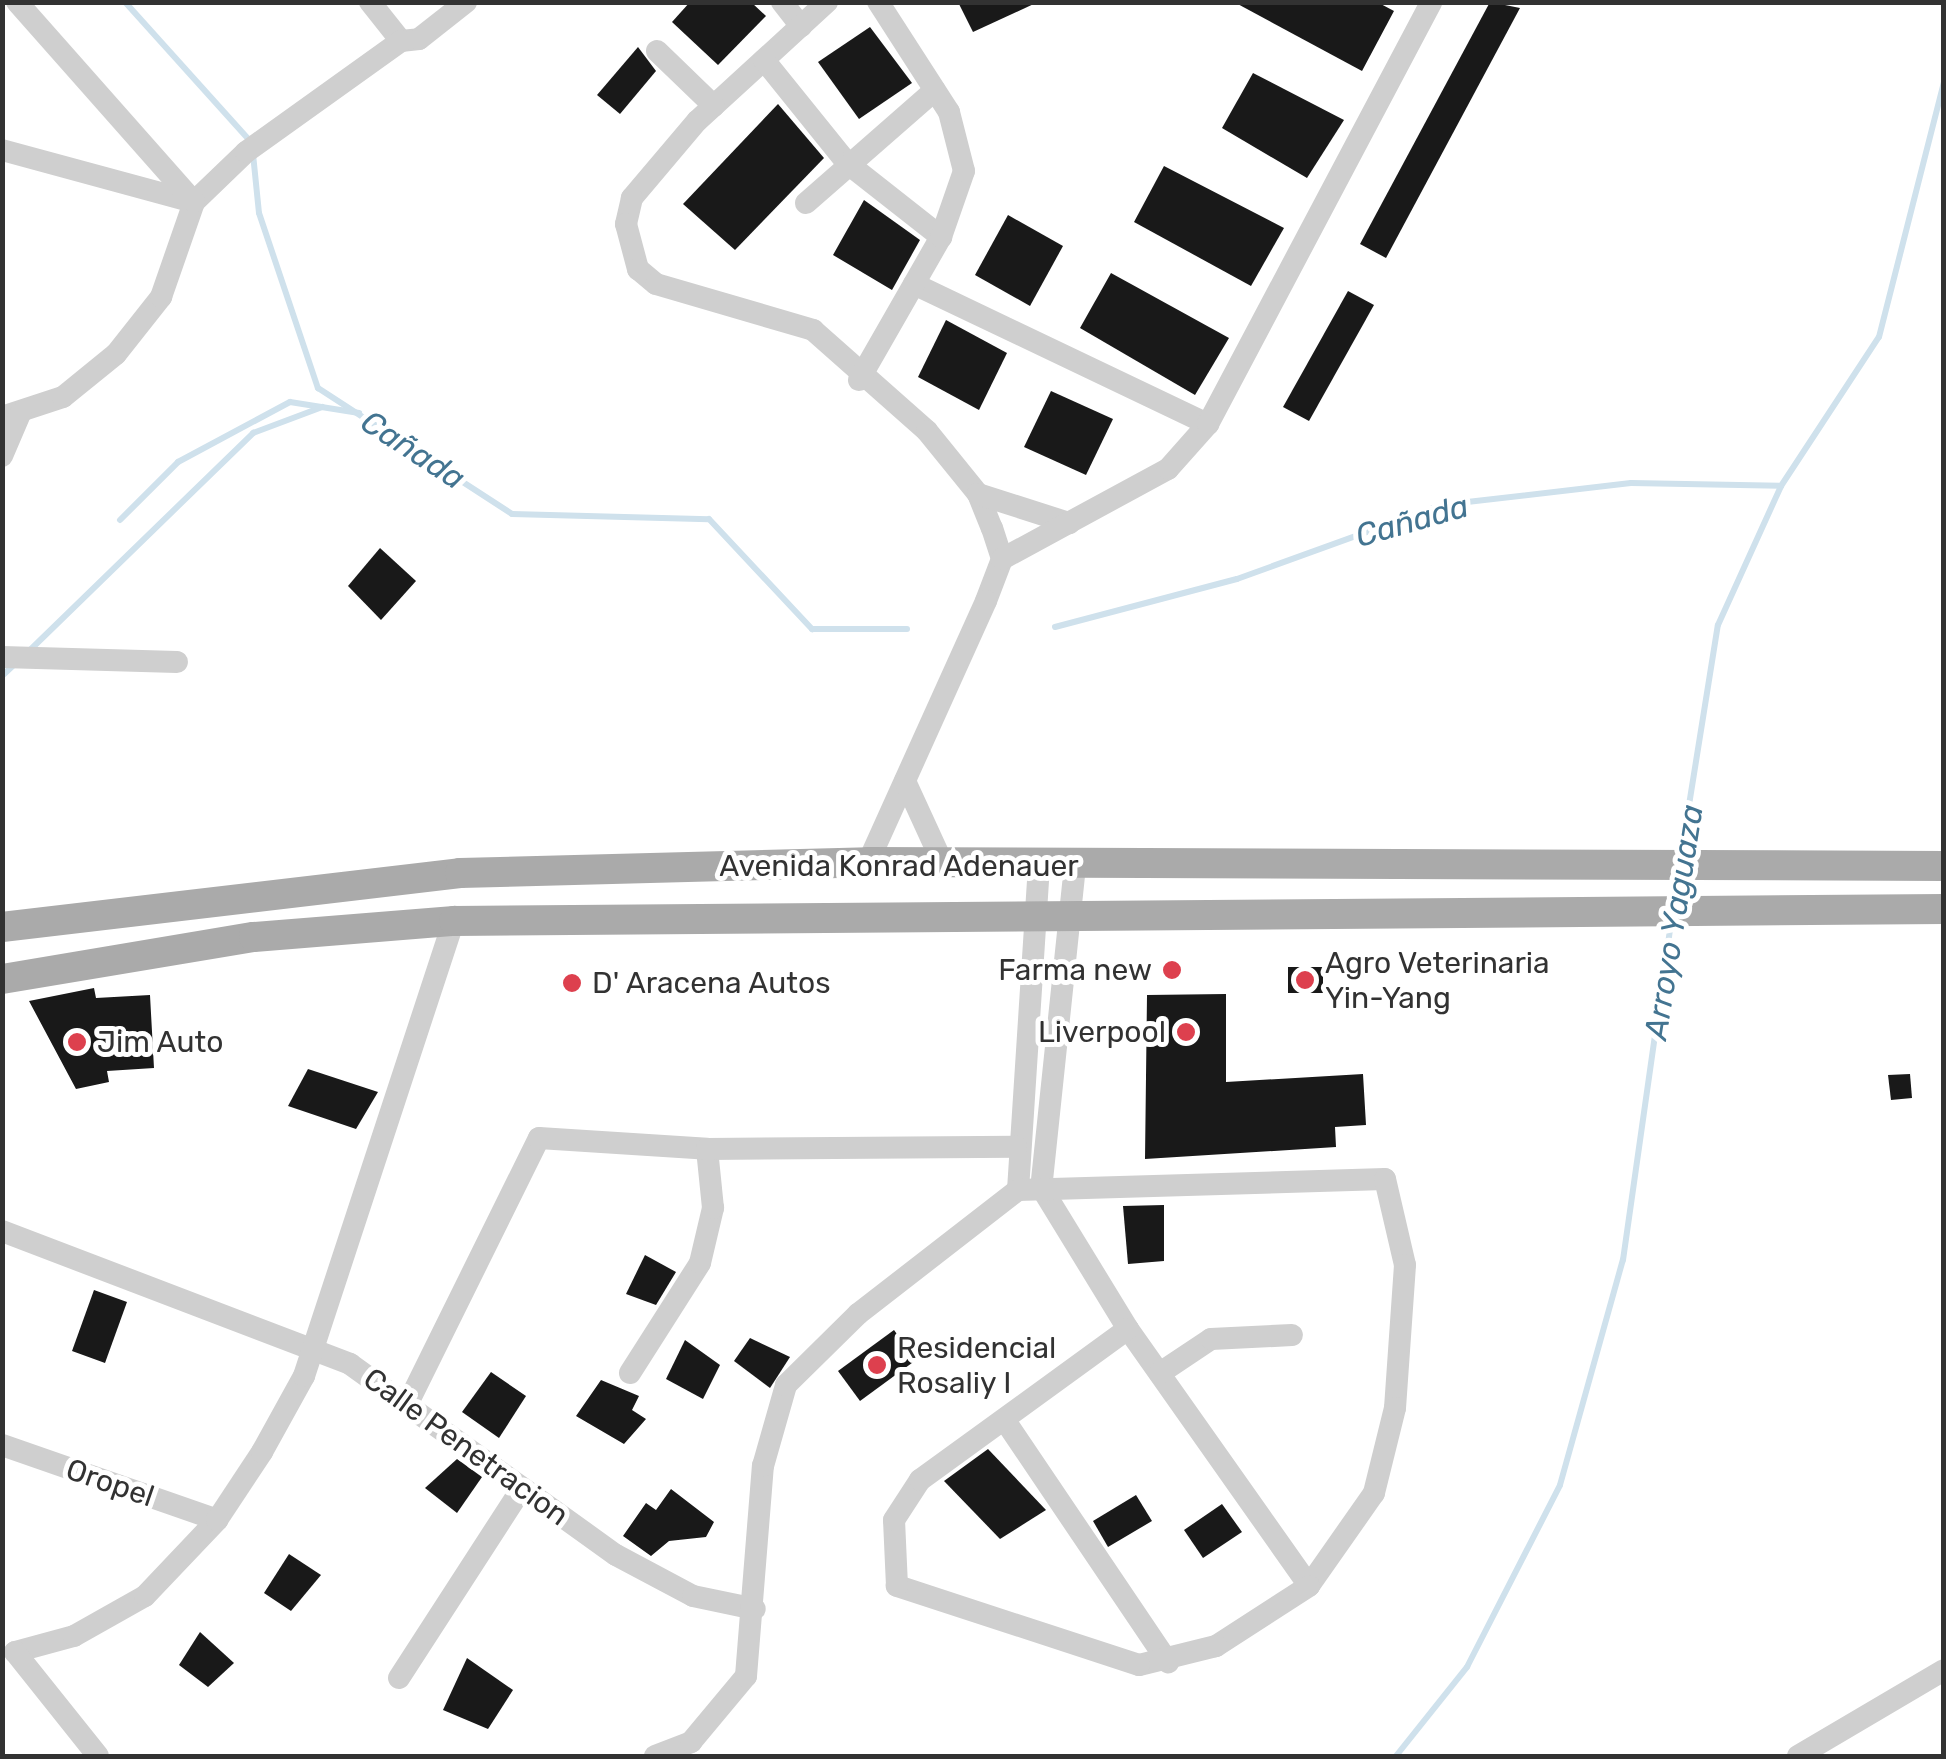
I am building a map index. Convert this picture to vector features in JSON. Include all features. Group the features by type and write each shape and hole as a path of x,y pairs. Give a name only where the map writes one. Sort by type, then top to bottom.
{"main road":[{"name":"Avenida Konrad Adenauer","path":"2,927 460,874 868,862 1614,869 1944,866"},
{"name":"Avenida Konrad Adenauer","path":"2,979 254,937 454,921 1944,909"}],"street":[{"path":"18,2 194,202"},
{"path":"370,2 401,41"},
{"path":"2,456 11,416 63,397 116,354 160,297 194,202 268,135 401,41 419,38 466,2"},
{"path":"782,2 801,26"},
{"path":"827,2 714,106 632,198 626,224 638,269 683,298 812,330 859,380 927,431 978,494 1002,559"},
{"path":"859,380 941,237 964,171 935,90 878,2"},
{"path":"868,862 1002,559 1168,469 1208,424 1432,2"},
{"path":"657,50 714,106"},
{"path":"764,60 847,163 941,237"},
{"path":"806,203 847,163 935,90"},
{"path":"2,150 194,202"},
{"path":"914,284 1208,424"},
{"path":"978,494 1069,523"},
{"path":"2,657 177,662"},
{"path":"905,780 942,862"},
{"path":"1039,866 1016,1147 1029,1188 1310,1586"},
{"path":"1029,1188 1072,917 1075,866"},
{"path":"98,1756 9,1650 74,1636 145,1596 217,1520 313,1346 454,921"},
{"path":"410,1399 534,1142 708,1149 1016,1147"},
{"path":"630,1373 700,1263 712,1208 708,1149"},
{"path":"654,1756 690,1742 733,1700 754,1609 763,1466 786,1386 858,1314 1029,1188 1386,1179 1405,1265 1396,1408 1374,1493 1310,1586 1262,1622 1168,1662 1107,1658 897,1586 889,1548 905,1499 1128,1329"},
{"name":"Calle Penetracion","path":"2,1231 313,1346 410,1399 522,1488 693,1596 754,1609"},
{"path":"1160,1373 1211,1339 1292,1335"},
{"path":"1006,1422 1168,1662"},
{"name":"Oropel","path":"2,1445 217,1520"},
{"path":"399,1678 522,1488"},
{"path":"1798,1756 1944,1670"}],"building":[{"path":"690,2 751,2 766,16 718,65 672,22"},
{"path":"958,2 1038,2 973,32"},
{"path":"1234,2 1377,2 1394,11 1362,71"},
{"path":"1490,2 1520,8 1386,258 1360,244"},
{"path":"870,27 912,83 859,119 818,62"},
{"path":"638,47 656,71 620,114 597,95"},
{"path":"1253,73 1344,120 1307,178 1222,128"},
{"path":"778,104 824,158 735,250 683,204"},
{"path":"1164,166 1284,228 1251,286 1134,222"},
{"path":"864,200 920,240 892,290 833,255"},
{"path":"1008,215 1063,246 1030,306 975,275"},
{"path":"1111,273 1229,338 1195,395 1080,328"},
{"path":"1348,291 1374,305 1309,421 1283,407"},
{"path":"946,320 1007,353 979,410 918,377"},
{"path":"1051,391 1113,419 1086,475 1024,447"},
{"path":"380,548 416,581 381,620 348,586"},
{"name":"Agro Veterinaria Yin-Yang","path":"1288,967 1323,967 1323,993 1288,993"},
{"path":"94,988 96,998 150,995 154,1068 107,1071 109,1082 76,1089 29,1001"},
{"path":"1226,994 1226,1082 1363,1074 1366,1125 1335,1127 1336,1147 1145,1159 1147,995"},
{"path":"308,1069 378,1092 356,1129 288,1106"},
{"path":"1910,1074 1912,1098 1891,1100 1888,1075"},
{"path":"1164,1205 1164,1261 1128,1264 1123,1206"},
{"path":"645,1255 676,1272 656,1305 626,1294"},
{"path":"94,1290 127,1302 105,1363 72,1351"},
{"name":"Residencial Rosaliy I","path":"894,1330 916,1360 860,1401 838,1371"},
{"path":"750,1338 790,1357 770,1388 734,1361"},
{"path":"685,1340 720,1365 703,1399 666,1379"},
{"path":"491,1372 526,1396 499,1438 462,1412"},
{"path":"601,1380 639,1396 632,1410 646,1419 624,1444 576,1416"},
{"path":"988,1449 1046,1510 1000,1539 944,1481"},
{"path":"457,1459 482,1477 457,1513 425,1488"},
{"path":"671,1489 714,1522 706,1537 669,1541 651,1556 623,1536 646,1503 656,1510"},
{"path":"1136,1495 1152,1521 1108,1547 1093,1521"},
{"path":"1222,1504 1242,1532 1203,1558 1184,1530"},
{"path":"289,1554 321,1575 291,1611 264,1593"},
{"path":"200,1632 234,1663 208,1687 179,1665"},
{"path":"467,1658 513,1690 488,1729 443,1710"}],"waterway":[{"name":"Cañada","path":"125,2 251,142"},
{"name":"Arroyo Yaguaza","path":"1681,855 1718,625 1781,486 1879,337 1944,82"},
{"name":"Cañada","path":"253,154 259,213 318,388 512,514 709,519 812,629 907,629"},
{"path":"120,520 178,462 290,402 359,413"},
{"name":"Cañada","path":"29,651 253,433 322,407"},
{"name":"Cañada","path":"1055,627 1237,579 1441,505 1631,483 1781,486"},
{"name":"Cañada","path":"2,676 16,663"},
{"name":"Arroyo Yaguaza","path":"1674,905 1679,873"},
{"name":"Arroyo Yaguaza","path":"1396,1756 1467,1667 1560,1485 1623,1260 1671,922"}],"place":[{"name":"Farma new","path":"1172,970"},
{"name":"Agro Veterinaria Yin-Yang","path":"1305,980"},
{"name":"D' Aracena Autos","path":"572,983"},
{"name":"Liverpool","path":"1186,1032"},
{"name":"Jim Auto","path":"77,1042"},
{"name":"Residencial Rosaliy I","path":"877,1365"}]}
